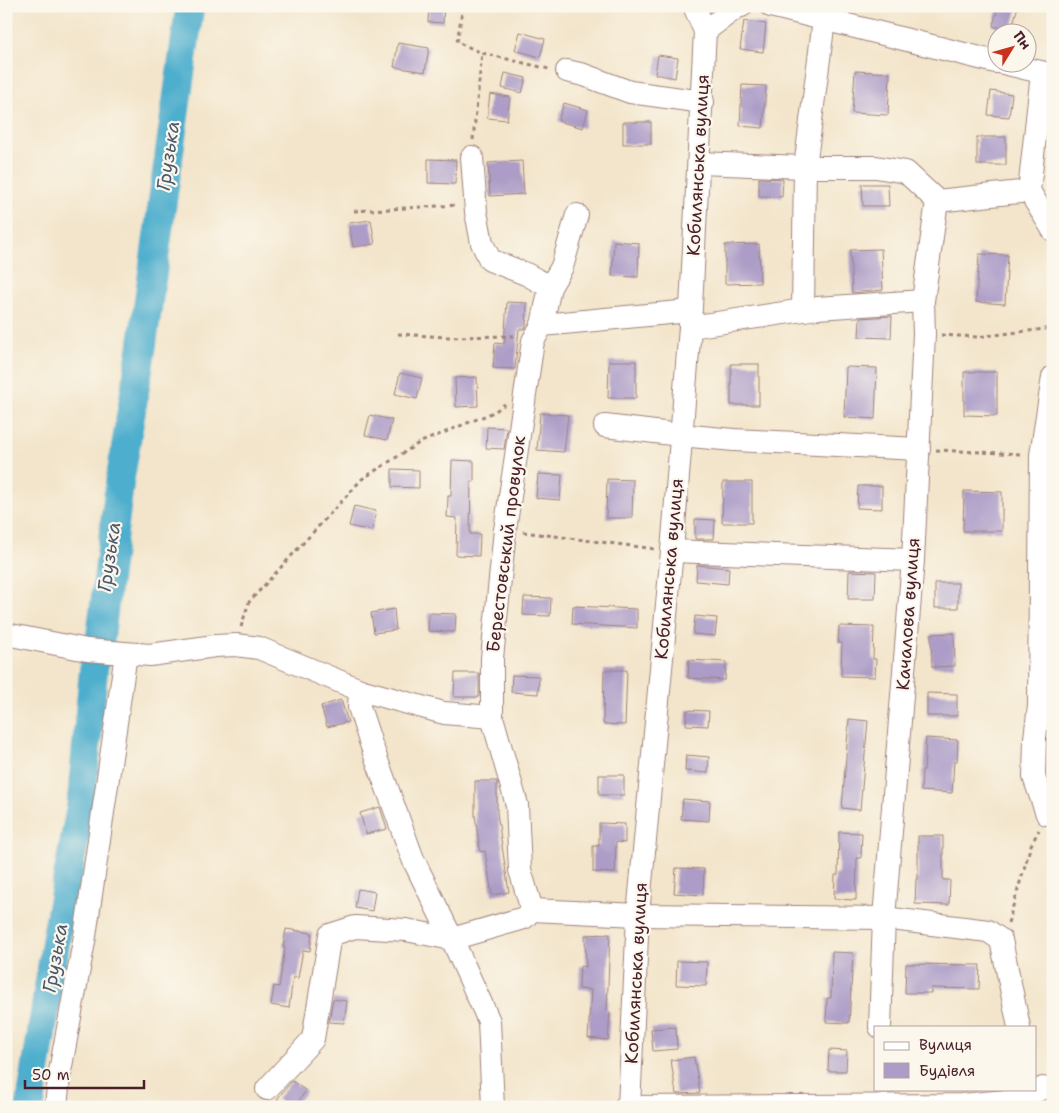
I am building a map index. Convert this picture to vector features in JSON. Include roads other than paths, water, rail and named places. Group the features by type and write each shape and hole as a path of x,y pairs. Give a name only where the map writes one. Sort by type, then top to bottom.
{"street":[{"path":"694,6 705,31 738,6"},
{"path":"771,6 986,59"},
{"path":"802,310 805,167 824,20"},
{"name":"Кобилянська вулиця","path":"629,1107 638,915 672,551 690,319 703,102 705,31"},
{"path":"567,71 584,75 630,92 703,102"},
{"path":"1047,74 1029,192 1053,230"},
{"path":"472,157 482,243 490,260 526,274 550,287"},
{"path":"699,163 805,167 876,167 906,172 937,201 1029,192"},
{"name":"Качалова вулиця","path":"880,1026 884,918 913,560 924,334 923,301 937,201"},
{"name":"Берестовський провулок","path":"532,910 520,870 516,804 492,717 492,658 505,530 526,388 550,287 562,267 577,215"},
{"path":"538,333 923,301"},
{"path":"1047,814 1034,777 1035,738 1046,708 1041,455 1053,377"},
{"path":"605,426 680,435 918,449"},
{"path":"672,551 913,560"},
{"path":"6,634 107,652 150,655 215,646 236,645 259,648 360,690 444,714 492,717"},
{"path":"56,1107 58,1077 85,936 107,652"},
{"path":"360,690 360,708 371,744 413,859 489,1020 493,1107"},
{"path":"267,1089 313,1039 330,935 355,927 406,930 452,939 524,918 532,910 638,915 884,918 988,931 1002,940 1019,1026"},
{"path":"625,1107 876,1100 961,1105 1016,1103 1034,1090"}],"waterway":[{"name":"Грузька","path":"30,1107 57,933 81,805 94,665 100,640 120,480 142,347 190,6"}]}
